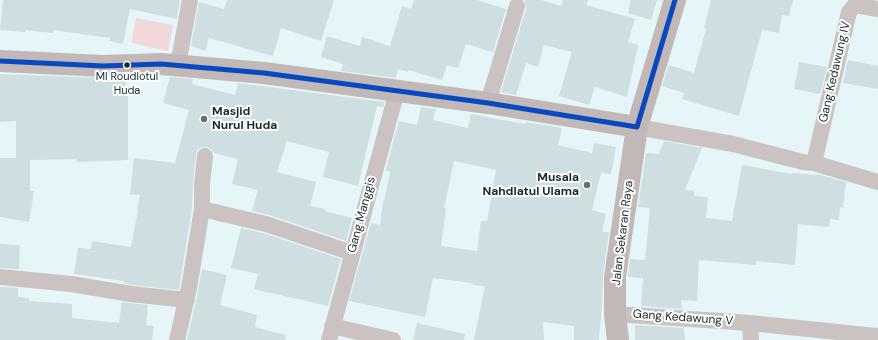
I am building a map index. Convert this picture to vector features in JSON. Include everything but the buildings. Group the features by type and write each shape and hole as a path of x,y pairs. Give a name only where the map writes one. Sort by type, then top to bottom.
{"main road":[{"name":"Jalan Sekaran Raya","path":"618,340 615,314 615,277 637,127 675,0"},
{"path":"0,61 102,66 161,64 264,73 488,103 637,127"}],"street":[{"path":"178,66 190,0"},
{"path":"488,103 517,6"},
{"name":"Gang Kedawung IV","path":"814,163 849,12 854,6 878,9"},
{"name":"Gang Manggis","path":"331,333 397,91"},
{"path":"637,127 733,144 803,162 814,163 878,182"},
{"path":"177,340 187,300 202,209 202,185 205,156"},
{"path":"202,209 266,224 352,253"},
{"path":"0,277 71,284 131,294 187,300"},
{"name":"Gang Kedawung V","path":"615,314 750,322 877,337"},
{"name":"Gang Kedawung V","path":"750,322 751,340"},
{"path":"331,333 393,340"}],"shaded area":[{"path":"136,18 173,25 168,51 131,43"}],"transit line":[{"path":"0,61 103,66 161,64 264,73 488,103 637,127 675,0"}],"place":[{"name":"MI Roudlotul Huda","path":"127,65"},
{"name":"Masjid Nurul Huda","path":"204,119"},
{"name":"Musala Nahdlatul Ulama","path":"587,185"}]}
